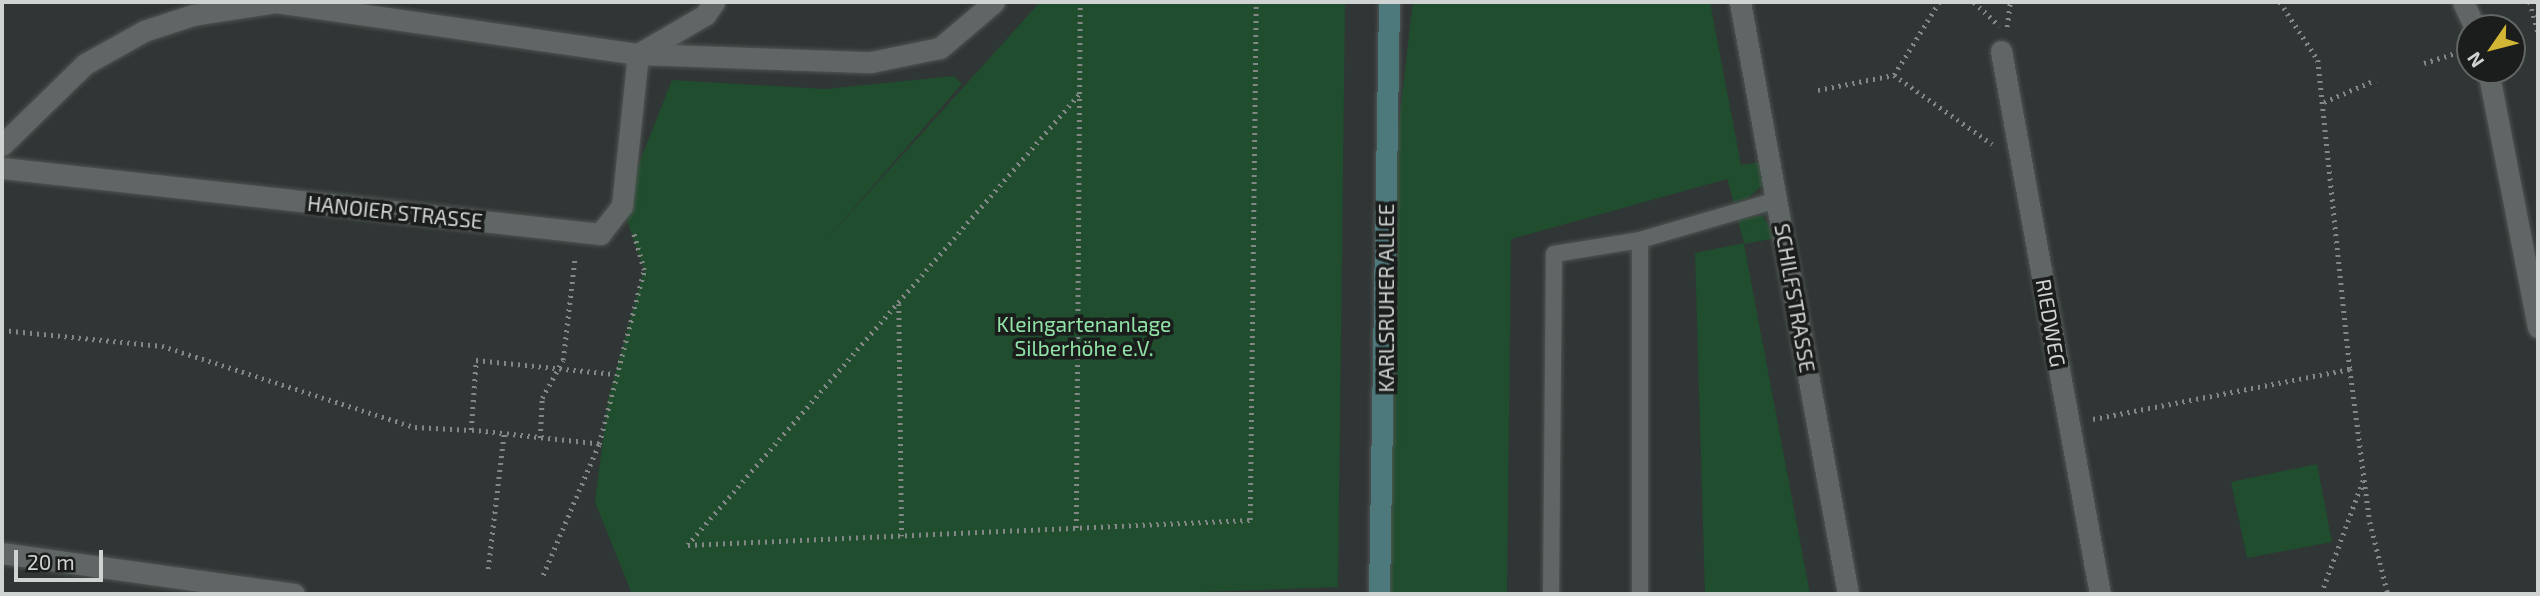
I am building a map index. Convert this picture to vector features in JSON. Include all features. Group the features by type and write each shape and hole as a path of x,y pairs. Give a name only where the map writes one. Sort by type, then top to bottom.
{"street":[{"path":"2,145 85,64 144,31 276,2 638,54 871,62 940,48 994,2"},
{"path":"638,54 705,15 714,2"},
{"name":"KARLSRUHER ALLEE","path":"1379,594 1389,2"},
{"name":"SCHILFSTRASSE","path":"1740,2 1848,594"},
{"name":"RIEDWEG","path":"2004,41 2017,138 2100,594"},
{"path":"622,206 638,54"},
{"path":"2491,84 2538,327"},
{"name":"HANOIER STRASSE","path":"2,168 600,234 622,206"},
{"path":"2,553 294,594"}],"lane":[{"path":"1551,594 1554,254 1640,240 1777,200"},
{"path":"1640,240 1640,594"}],"path":[{"path":"1076,528 1080,2"},
{"path":"1079,95 688,545 1250,520 1256,2"},
{"path":"1818,90 1894,75 1939,2"},
{"path":"1974,2 2004,41"},
{"path":"2280,2 2318,60 2350,369 2364,475 2388,594"},
{"path":"2530,2 2538,31"},
{"path":"2424,63 2456,53"},
{"path":"1894,75 1987,145 2017,138"},
{"path":"2324,102 2375,80"},
{"path":"543,575 599,444 614,374 645,270 622,206"},
{"path":"540,438 542,398 554,368 563,360 575,255"},
{"path":"899,303 902,536"},
{"path":"2,330 162,346 415,427 504,433 599,444"},
{"path":"471,430 477,360 614,374"},
{"path":"2085,421 2350,369"},
{"path":"488,569 504,433"},
{"path":"2321,594 2364,475"}],"green space":[{"name":"Kleingartenanlage Silberhöhe e.V.","path":"1040,2 1345,2 1338,587 1144,594 632,594 595,502 608,400 644,270 622,206 672,80 825,89 954,76 962,84 825,241"},
{"path":"1413,2 1710,2 1741,165 1762,162 1764,184 1748,198 1734,202 1727,179 1511,239 1507,594 1379,594 1386,233"},
{"path":"1762,215 1776,238 1744,244 1810,594 1705,594 1695,253 1744,243 1738,220"},
{"path":"2317,464 2332,542 2247,558 2231,482"}]}
